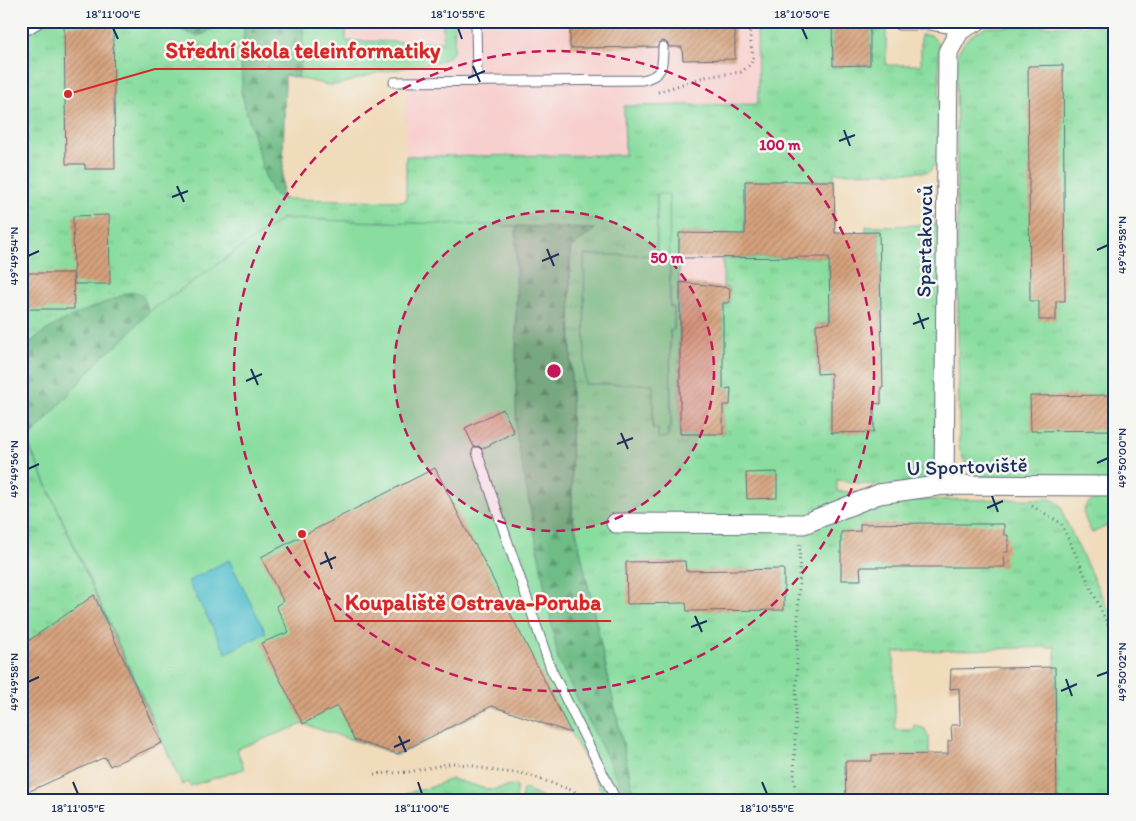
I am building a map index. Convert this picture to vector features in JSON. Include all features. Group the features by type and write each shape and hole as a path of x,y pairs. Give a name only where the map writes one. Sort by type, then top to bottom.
{"street":[{"name":"Spartakovců","path":"944,485 948,52 968,25"},
{"name":"U Sportoviště","path":"616,523 804,524 879,494 944,485 1115,486"}],"lane":[{"path":"21,30 27,30 42,21"},
{"path":"476,21 477,80"},
{"name":"Spartakovců","path":"898,21 898,25 968,25"},
{"path":"394,82 647,79 661,70 663,47"},
{"path":"477,452 551,669 616,800"}],"path":[{"path":"654,93 704,77 738,72 745,69 751,64 753,58 748,21"},
{"path":"1015,486 1021,500 1061,523 1115,640"},
{"path":"796,800 794,778 801,524"},
{"path":"374,774 408,772 453,763 496,771 526,774 574,791 586,800"}],"shaded area":[{"path":"346,21 443,21 443,42 346,41"},
{"path":"455,21 757,21 759,104 832,103 834,232 879,232 882,337 885,337 885,352 882,352 881,404 874,403 874,432 837,480 837,492 603,504 626,203 625,155 406,156 405,68 433,63 455,45"}],"green space":[{"path":"21,21 346,21 346,41 443,42 443,21 455,21 454,50 450,56 439,62 376,73 338,85 328,85 285,75 282,199 406,201 406,156 625,155 624,106 758,104 757,21 832,21 833,66 870,65 870,29 886,29 886,65 921,65 921,35 931,35 939,44 940,166 933,165 928,172 834,173 834,181 745,181 745,234 679,233 680,434 723,434 723,405 730,404 731,389 723,389 723,303 729,303 730,288 723,287 723,258 829,257 830,323 816,324 817,374 831,373 831,432 874,432 874,403 881,403 882,352 885,352 885,338 882,337 879,232 866,232 866,226 927,225 927,211 933,213 934,225 941,225 936,473 914,484 888,486 837,480 837,491 907,496 910,500 1050,499 1059,504 1108,609 1115,609 1115,800 1057,800 1055,647 894,652 895,730 914,730 914,725 925,729 929,738 929,800 635,800 572,513 570,249 594,229 282,219 149,312 118,345 104,355 27,442 163,744 94,596 21,646","holes":["657,194 669,195 670,307 674,308 674,329 670,330 671,427 668,428 667,437 658,428 653,428"]},
{"path":"171,21 220,21 207,33 196,35 190,34"},
{"path":"241,21 301,21 303,27 298,78 285,75 282,199 272,192 265,176 241,92 240,53 245,30"},
{"path":"1115,25 1115,482 977,477 966,463 959,447 956,58 961,47 968,39 986,27"},
{"path":"21,38 24,38 27,143 21,143"},
{"path":"657,194 669,194 670,307 674,307 674,330 670,330 671,428 668,428 668,437 658,438 658,428 653,429 653,384 585,384 584,255 657,255"},
{"path":"282,219 516,226 516,432 558,660 628,800 606,800 571,733 492,706 395,756 393,753 303,724 237,749 244,769 190,786 188,782 182,785 27,441 104,355 118,345 149,312"},
{"path":"516,226 595,229 570,249 572,513 635,800 628,800 558,660 516,432"},
{"path":"137,292 144,298 149,312 118,345 104,355 27,441 21,444 21,351 32,341 58,324 86,310 128,293"},
{"path":"1097,499 1115,499 1115,542 1107,526 1092,533 1087,523 1084,509 1086,505"},
{"path":"452,779 491,790 515,785 517,788 516,800 400,800 410,793"},
{"path":"526,788 536,795 549,800 521,800 523,790"}],"water":[{"path":"229,560 266,633 226,653 188,581"}],"building":[{"path":"570,21 735,21 735,59 683,60 682,47 669,47 664,41 660,42 657,47 570,48"},
{"path":"832,21 870,21 870,65 833,66"},
{"path":"113,25 115,169 85,169 85,164 66,164 64,26"},
{"path":"1063,65 1065,301 1056,301 1056,320 1039,320 1039,301 1030,301 1028,66"},
{"path":"745,181 834,181 835,233 879,232 883,388 881,387 881,404 874,403 874,432 831,433 831,373 817,374 816,324 830,323 829,257 679,258 679,233 745,234"},
{"path":"109,215 110,284 74,284 73,216"},
{"path":"21,273 73,273 74,309 21,309"},
{"path":"680,282 730,288 729,303 723,303 723,389 731,388 730,405 723,405 723,434 680,434"},
{"path":"1115,395 1115,430 1031,431 1030,396"},
{"path":"503,409 514,432 482,449 479,446 474,447 465,428"},
{"path":"435,468 571,733 492,706 397,754 354,740 337,706 303,724 261,643 289,632 276,606 283,601 261,557"},
{"path":"777,472 777,498 747,499 746,473"},
{"path":"860,524 1004,524 1004,535 1008,535 1008,552 1004,552 1005,567 860,567 861,580 841,580 841,532 860,531"},
{"path":"685,561 686,571 784,569 784,610 687,611 686,603 627,604 626,562"},
{"path":"94,595 162,743 110,766 105,757 21,795 21,646"},
{"path":"1055,667 1057,800 846,800 845,761 872,761 872,755 948,754 948,741 952,741 951,725 960,725 959,688 950,689 951,669"}],"place":[{"name":"Střední škola teleinformatiky","path":"68,94"},
{"name":"Koupaliště Ostrava-Poruba","path":"302,534"}]}
